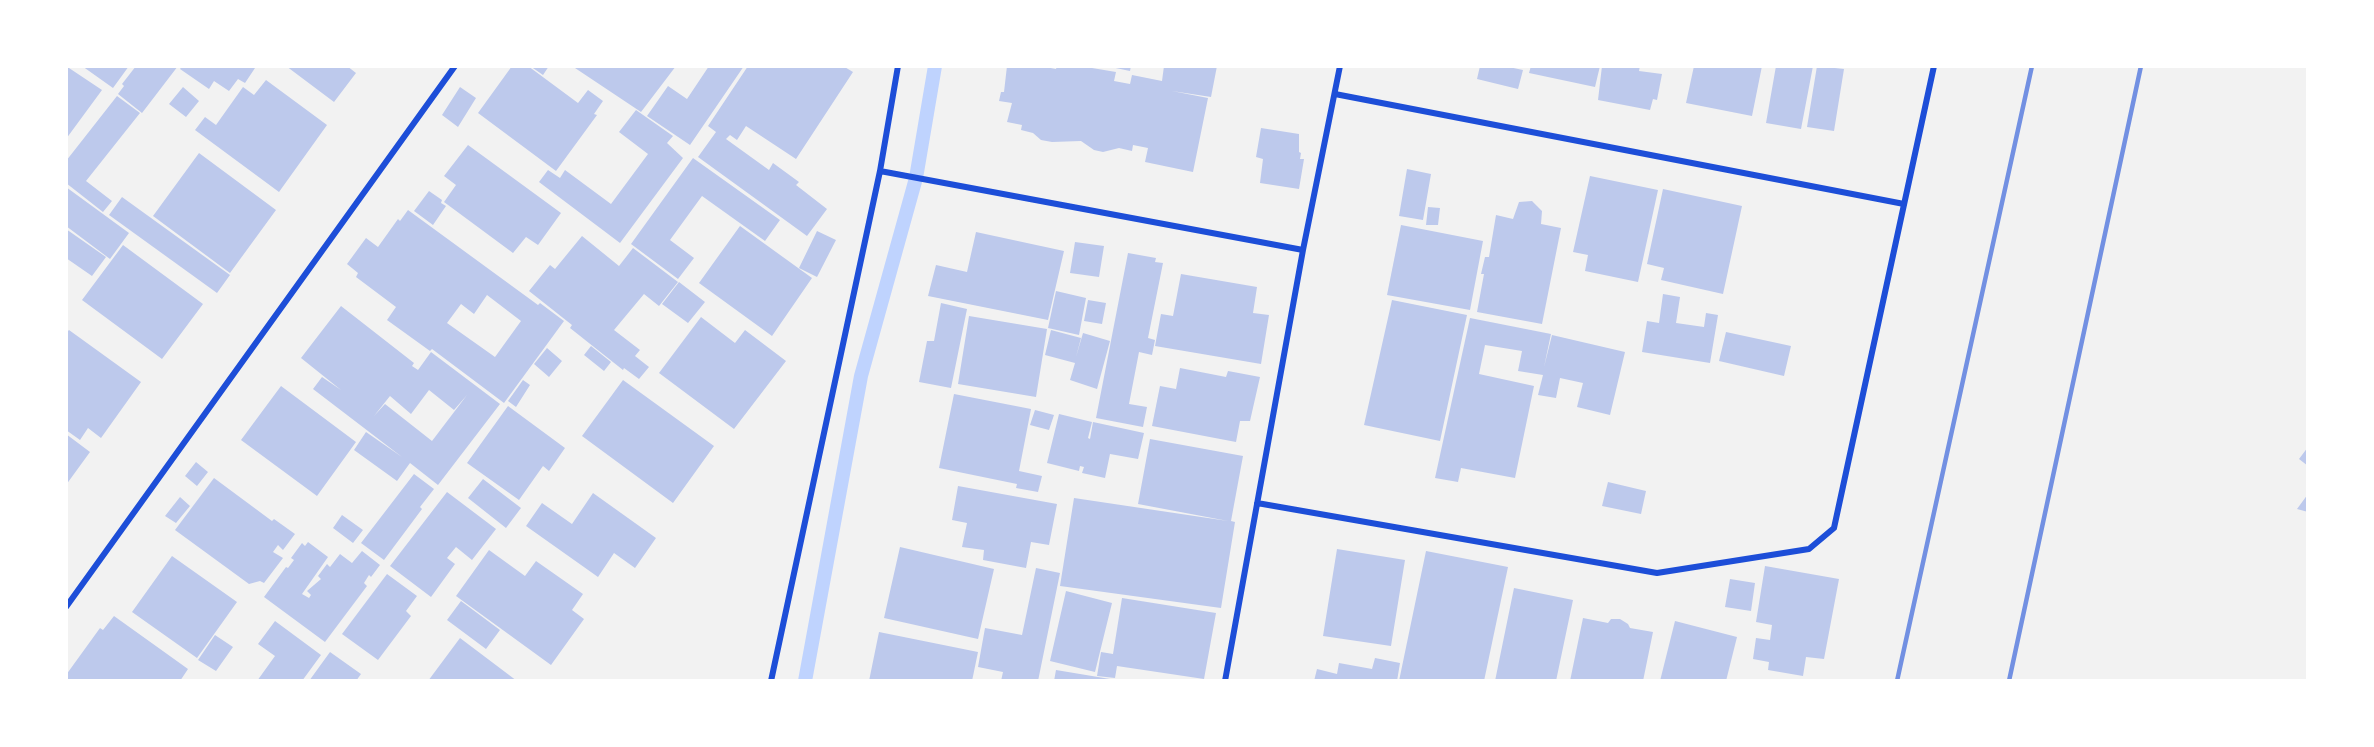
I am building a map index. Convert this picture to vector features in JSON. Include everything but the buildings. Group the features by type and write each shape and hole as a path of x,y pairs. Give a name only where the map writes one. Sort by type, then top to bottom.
{"street":[{"path":"66,607 455,66"},
{"path":"771,681 880,171 898,66"},
{"path":"1225,681 1303,250 1340,66"},
{"path":"1257,503 1657,573 1809,549 1834,528 1934,66"},
{"path":"1335,94 1904,204"},
{"path":"880,171 1303,250"}],"waterway":[{"path":"805,681 861,376 916,178 935,66"}],"railway":[{"path":"1897,681 2032,66"},
{"path":"2009,681 2141,66"}]}
